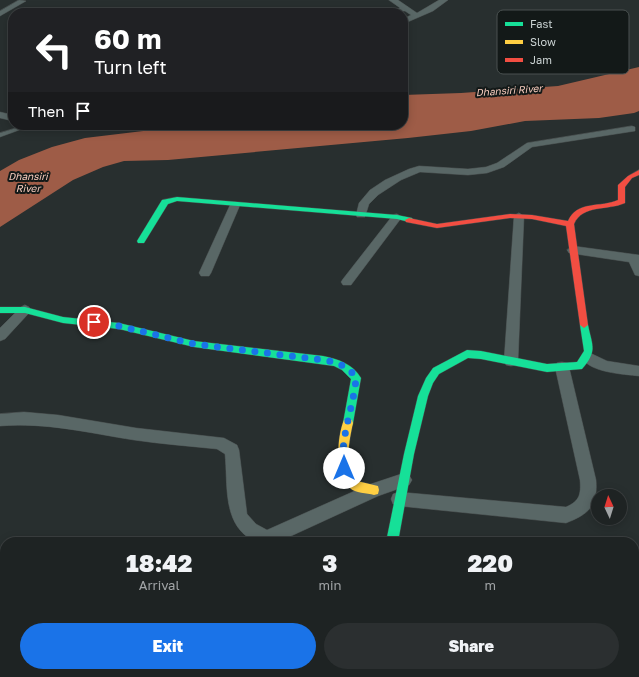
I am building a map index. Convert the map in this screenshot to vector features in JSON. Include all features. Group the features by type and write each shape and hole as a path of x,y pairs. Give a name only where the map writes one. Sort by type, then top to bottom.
{"street":[{"path":"393,0 404,8"},
{"path":"408,20 444,0"},
{"path":"10,8 22,1"},
{"path":"408,11 417,16"},
{"path":"361,214 363,204 368,196 400,176 413,171 486,170 505,163 516,152 530,145 632,129"},
{"path":"393,537 399,498 423,396 429,381 436,371 467,354 481,355 547,368 579,366 588,356 589,349 584,328 570,224 572,217 577,212 587,208 619,203 622,201 621,187 630,176 639,172"},
{"path":"140,241 162,206 170,200 182,199 235,205 397,217 437,226 519,216 570,224"},
{"path":"205,273 235,205"},
{"path":"511,361 519,216"},
{"path":"347,282 397,217"},
{"path":"573,250 637,259 639,272"},
{"path":"0,310 25,310 63,320 119,326 194,344 323,360 341,364 354,374 356,378 345,442 343,460 344,468 352,484 362,489 374,490"},
{"path":"0,336 25,310"},
{"path":"588,356 604,366 639,370"},
{"path":"399,498 566,515 578,511 585,504 590,495 562,367"},
{"path":"0,420 24,418 51,420 136,434 219,443 232,450 236,496 240,520 259,537"},
{"path":"270,537 374,490 404,480"}],"lane":[{"path":"0,135 16,130"}],"water":[{"name":"Dhansiri River","path":"639,67 639,111 634,113 599,118 525,121 471,131 408,138 168,160 124,161 103,167 73,180 0,227 0,171 19,160 52,147 85,138 151,130 408,130 408,95 461,93 558,86 609,74 629,74 629,69"}],"traffic: fast":[{"path":"141,241 165,202 177,199 397,217 409,220"},
{"path":"0,310 25,310 63,320 119,326 194,344 337,363 349,370 356,378 348,423"},
{"path":"393,537 409,454 423,396 429,381 436,371 467,354 481,355 547,368 579,366 589,351 584,325"}],"traffic: slow":[{"path":"348,423 344,447 344,464 349,479 354,485 374,490"}],"traffic: jam":[{"path":"584,325 570,224 574,216 579,211 593,207 608,206 622,201 621,187 630,177 639,172"},
{"path":"409,220 437,226 510,216 532,217 570,224"}],"route":[{"path":"94,322 119,326 194,344 280,354 341,364 354,374 356,378 345,442 343,460 344,468"}]}
